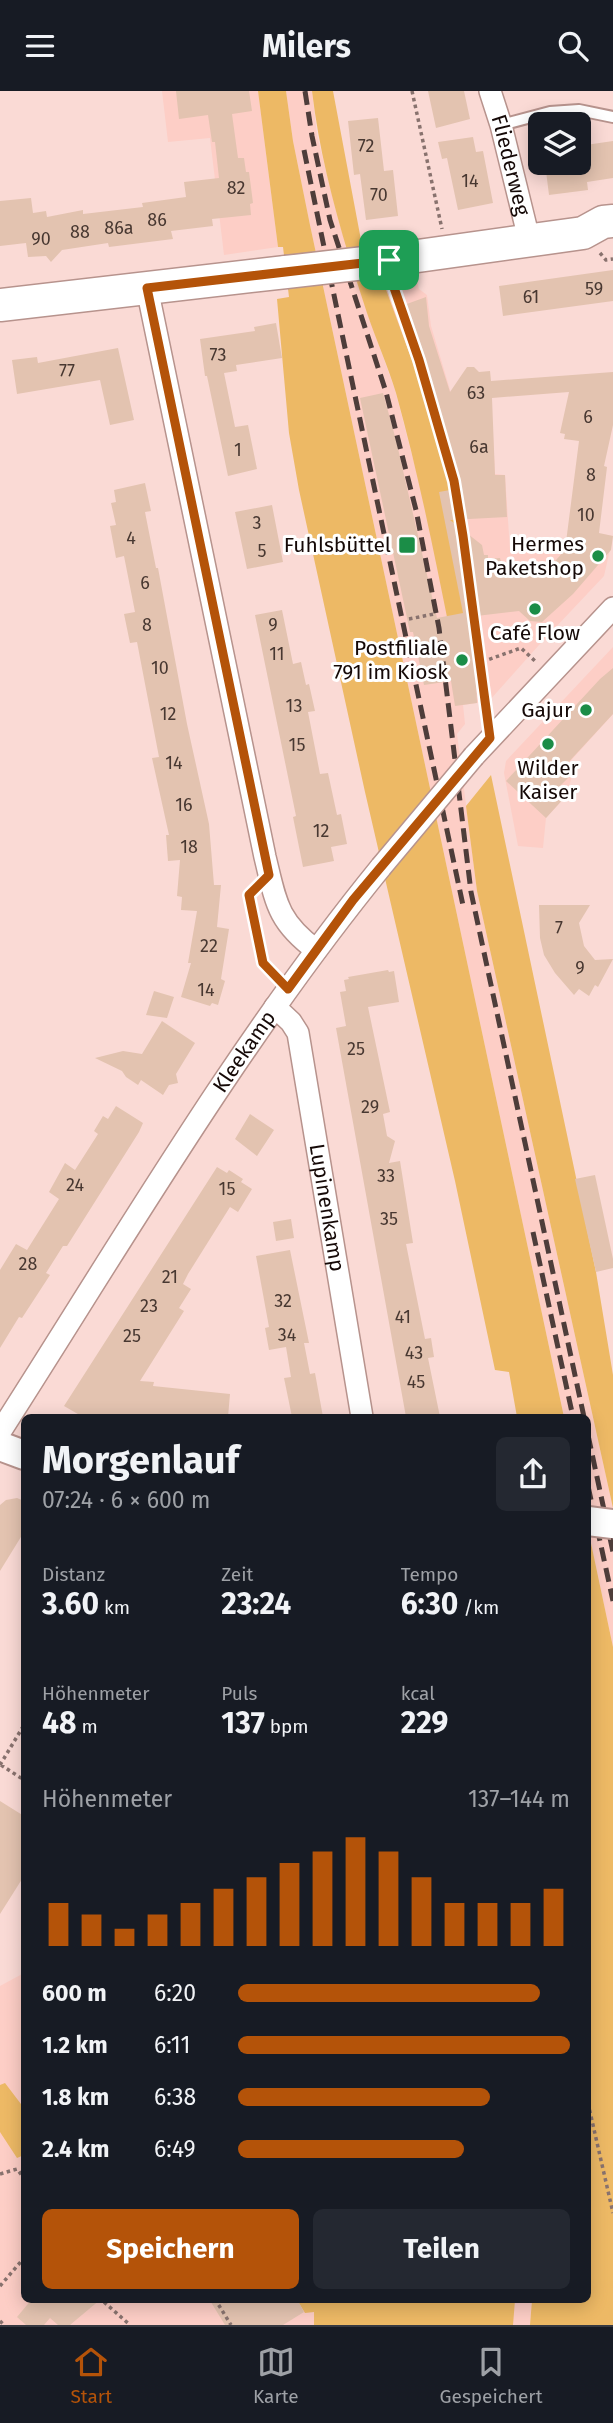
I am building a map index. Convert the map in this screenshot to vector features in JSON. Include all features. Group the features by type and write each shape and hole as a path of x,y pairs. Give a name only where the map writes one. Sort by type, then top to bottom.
{"main road":[{"path":"0,305 385,260 583,233 603,222 613,221"},
{"path":"583,233 604,243 613,242"}],"street":[{"name":"Fliederweg","path":"490,91 529,239"},
{"path":"147,288 269,875 281,915 298,935 316,950"},
{"name":"Kleekamp","path":"0,1432 203,1110 316,950 474,755 613,608"},
{"name":"Lupinenkamp","path":"275,1007 298,1033 362,1414"},
{"path":"0,1446 21,1454"},
{"path":"591,1521 613,1524"}],"lane":[{"path":"501,125 550,112 579,110 613,117"}],"path":[{"path":"412,91 447,251"},
{"path":"385,260 419,360 454,481 490,738"},
{"path":"409,619 434,614"},
{"path":"478,664 521,647 541,667"},
{"path":"269,875 249,895 263,963 288,989"},
{"path":"21,1730 0,1765 21,1778"},
{"path":"591,2116 613,2213"},
{"path":"0,2174 17,2169 21,2174"},
{"path":"0,2286 21,2262"},
{"path":"105,2303 130,2325"},
{"path":"217,2303 231,2325"},
{"path":"0,2321 4,2325"}],"shaded area":[{"path":"162,91 258,91 278,247 224,255 210,138 168,142"},
{"path":"258,91 286,91 310,225 563,1414 516,1414 509,1372 495,1370 299,490 289,433 277,299 289,297 283,247 278,247"},
{"path":"286,91 312,91 317,135 338,219 395,390 425,505 464,571 385,287 417,281 419,289 427,295 431,326 459,420 492,418 495,474 505,475 510,550 598,544 601,534 613,536 604,576 489,701 463,705 465,724 457,734 477,891 613,1508 613,1647 591,1543 591,1414 563,1414 293,141"},
{"path":"312,91 333,91 370,288 385,287 413,363 449,482 468,618 450,632 404,423 341,231 321,147"},
{"path":"613,647 613,714 566,766 573,773 566,796 546,818 543,848 518,846 504,773 506,761"},
{"path":"491,775 596,1272 613,1375 613,1508 477,891 466,806"},
{"path":"591,1543 613,1647 613,2325 530,2325 532,2303 591,2303"},
{"path":"21,1975 21,2303 532,2303 530,2325 0,2325 0,1986"},
{"path":"5,2083 21,2104 21,2156 17,2158 0,2132 0,2085"},
{"path":"299,2303 515,2303 513,2325 314,2325 314,2312 305,2313"}],"building":[{"path":"176,91 249,91 252,111 232,114 238,158 244,158 246,172 249,172 253,203 250,204 251,215 212,219 213,226 171,231 173,239 109,247 108,243 62,250 51,262 46,256 28,257 26,243 0,246 0,201 31,198 33,213 46,211 47,217 83,210 83,214 143,207 142,203 186,197 184,182 219,178 215,142 212,142 208,115 179,119"},
{"path":"428,91 464,91 470,119 436,128"},
{"path":"378,118 384,171 393,170 398,216 366,220 360,174 354,175 348,121"},
{"path":"473,137 476,152 483,151 493,203 458,210 447,158 442,159 438,142"},
{"path":"613,141 613,178 587,182 588,190 549,195 546,175 591,175 591,144"},
{"path":"613,270 613,301 503,316 499,286"},
{"path":"426,297 429,326 450,392 467,367 474,367 479,372 490,371 491,381 613,372 613,425 604,466 607,467 599,533 613,536 611,550 573,594 542,622 530,621 519,611 468,617 477,703 455,706 451,681 424,685 413,632 410,632 360,398 383,393 437,618 463,613 439,492 461,488 444,425 404,305","holes":["569,392 560,433 565,434 564,439 579,441 565,550 548,569 546,566 503,571 500,558 488,559 488,555 484,555 482,545 450,520 507,517 505,475 495,475 492,398"]},
{"path":"276,323 282,358 236,365 237,371 224,373 235,427 248,425 257,469 228,476 205,376 200,339 255,331 254,327"},
{"path":"118,348 134,420 110,425 100,380 17,394 12,360 37,357 38,363"},
{"path":"145,483 151,511 145,512 209,824 214,885 221,885 217,927 229,929 221,979 225,981 218,1005 212,1003 210,1006 181,997 191,963 188,963 197,911 181,910 182,897 177,896 180,860 168,861 166,835 169,835 152,758 159,757 137,642 130,643 124,614 135,612 124,556 116,558 110,526 116,525 111,503 116,502 114,490"},
{"path":"272,505 283,562 247,569 235,512"},
{"path":"282,610 293,664 301,662 306,685 309,684 315,711 308,712 320,774 328,773 337,815 341,814 347,844 331,847 334,861 303,867 293,817 296,816 255,615"},
{"path":"613,668 613,714 565,766 573,773 558,788 566,796 546,818 506,781"},
{"path":"539,905 590,905 579,923 584,946 595,960 613,959 598,987 595,985 589,996 579,989 574,995 544,955 540,938"},
{"path":"394,971 399,1002 368,1007 390,1112 383,1114 387,1136 395,1141 389,1163 400,1161 413,1243 406,1244 425,1339 431,1338 434,1357 428,1358 439,1414 405,1414 336,1028 346,1026 340,992 346,991 344,980 349,979 348,977"},
{"path":"154,991 174,997 167,1018 146,1015"},
{"path":"162,1021 195,1043 176,1074 178,1083 169,1085 163,1095 141,1080 138,1085 122,1071 95,1058 123,1051 142,1054"},
{"path":"116,1106 143,1123 139,1132 67,1246 63,1246 46,1273 50,1275 0,1348 0,1270 16,1244 27,1250 59,1199 49,1192 65,1163 75,1170 98,1134 94,1131 103,1116 108,1119"},
{"path":"250,1114 274,1130 257,1156 235,1139"},
{"path":"217,1167 227,1173 229,1170 243,1179 241,1182 252,1189 238,1212 230,1207 188,1274 183,1284 191,1289 179,1308 184,1311 140,1381 154,1382 153,1386 230,1394 228,1414 78,1414 64,1406"},
{"path":"595,1175 613,1259 613,1268 596,1272 575,1179"},
{"path":"291,1219 294,1238 276,1241 273,1222"},
{"path":"290,1250 309,1343 304,1343 310,1374 315,1373 322,1414 291,1414 284,1378 291,1377 286,1347 269,1350 265,1328 269,1327 256,1256"},
{"path":"6,1500 21,1500 21,1537 0,1571 0,1505"},
{"path":"0,1801 21,1814 21,1881 0,1914"},
{"path":"29,2303 96,2303 70,2325 58,2325 50,2318 44,2325 26,2325 17,2317"},
{"path":"211,2303 299,2303 304,2312 283,2325 225,2325"}],"railway":[{"path":"305,91 330,220 386,392 416,510 439,628 471,892 583,1414"},
{"path":"304,150 464,910"},
{"path":"533,1232 572,1414"},
{"path":"591,1449 613,1552"},
{"path":"591,1500 613,1601"}],"place":[{"name":"Fuhlsbüttel","path":"407,545"},
{"name":"Hermes Paketshop","path":"598,556"},
{"name":"Café Flow","path":"535,609"},
{"name":"Postfiliale 791 im Kiosk","path":"462,660"},
{"name":"Gajur","path":"586,710"},
{"name":"Wilder Kaiser","path":"548,744"}],"route":[{"path":"389,260 391,279 419,360 454,481 490,738 353,900 288,989 263,963 249,895 269,875 147,288 389,260"}]}
